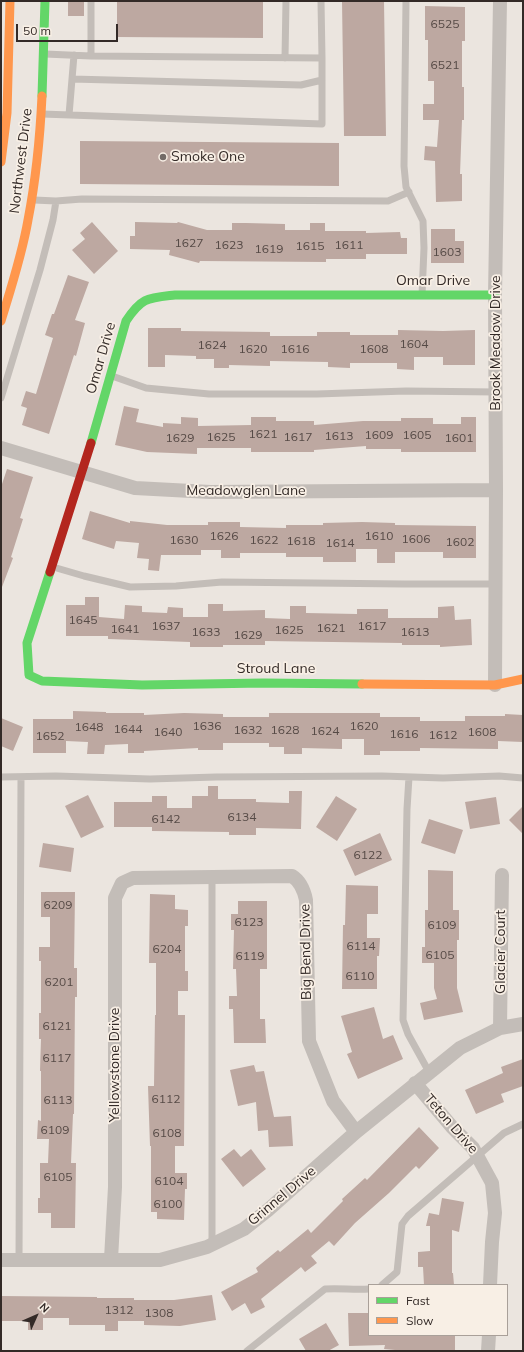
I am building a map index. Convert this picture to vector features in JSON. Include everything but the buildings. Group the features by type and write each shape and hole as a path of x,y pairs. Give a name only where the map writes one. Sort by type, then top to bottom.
{"street":[{"name":"Northwest Drive","path":"1,162 7,113 5,28 10,1"},
{"name":"Northwest Drive","path":"1,321 20,259 32,200 42,114 45,1"},
{"name":"Brook Meadow Drive","path":"495,685 495,295 500,1"},
{"name":"Omar Drive","path":"29,675 27,643 83,472 126,321 135,306 142,300 175,295 495,295"},
{"name":"Meadowglen Lane","path":"1,448 135,488 210,492 496,490"},
{"name":"Stroud Lane","path":"29,675 42,681 142,684 263,683 495,685 523,679"},
{"name":"Big Bend Drive","path":"133,878 292,876 297,880 305,892 306,900 309,1040 332,1101 356,1132"},
{"name":"Glacier Court","path":"500,1028 502,876"},
{"name":"Yellowstone Drive","path":"111,1260 115,1179 115,898 122,883 133,878"},
{"name":"Grinnel Drive","path":"1,1260 160,1260 212,1244 244,1229 268,1210 356,1132 460,1048 500,1028 523,1024"},
{"name":"Teton Drive","path":"415,1083 452,1127 473,1148 492,1183 495,1213 490,1284"},
{"path":"488,1351 490,1336"}],"lane":[{"path":"90,1 91,56"},
{"path":"286,1 286,58"},
{"path":"42,114 322,124 321,1"},
{"path":"406,1 404,166 406,187 423,221 424,248 422,295"},
{"path":"44,54 91,56 322,58"},
{"path":"69,115 74,55"},
{"path":"72,79 301,85 322,80"},
{"path":"32,200 388,201 409,192"},
{"path":"1,398 54,220 56,201"},
{"path":"110,375 146,388 209,394 317,394 406,391 496,392"},
{"path":"51,567 130,587 176,586 222,582 496,584"},
{"path":"1,777 150,779 216,777 443,778 499,776 523,778"},
{"path":"19,1260 21,777"},
{"path":"409,777 407,808 403,1020 408,1034 429,1072"},
{"path":"212,877 212,1244"},
{"path":"383,1284 397,1272 402,1224 414,1209 504,1133 523,1124"},
{"path":"247,1351 325,1289 368,1289"}],"traffic: fast":[{"path":"42,96 45,1"},
{"path":"91,443 126,321 137,307 146,300 175,295 495,295"},
{"path":"50,572 27,643 29,675 42,681 142,685 263,683 362,684"}],"traffic: slow":[{"path":"1,162 7,113 10,1"},
{"path":"1,321 26,233 37,158 42,96"},
{"path":"362,684 495,685 523,679"}],"traffic: jam":[{"path":"50,572 91,443"}],"place":[{"name":"Smoke One","path":"163,157"}]}
